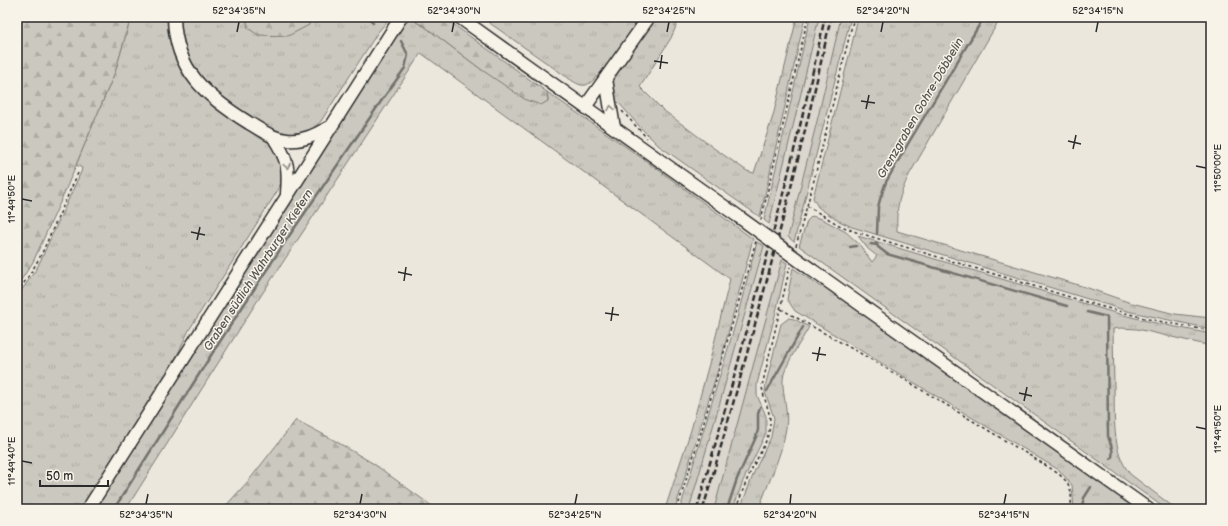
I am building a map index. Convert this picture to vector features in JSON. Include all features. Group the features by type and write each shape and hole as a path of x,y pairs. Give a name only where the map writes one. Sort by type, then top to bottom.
{"main road":[{"path":"174,17 176,36 180,52 187,67 199,85 220,104 274,138 288,141 301,140 330,127"},
{"path":"88,509 400,17"},
{"path":"459,17 1148,509"},
{"path":"585,108 649,17"},
{"path":"606,79 614,128"},
{"path":"274,138 283,152 287,162 287,196"}],"path":[{"path":"760,225 808,17"},
{"path":"17,293 42,253 78,173"},
{"path":"807,206 839,225 856,232 1148,319 1211,331"},
{"path":"677,509 702,429 756,240"},
{"path":"781,309 874,361 1058,474 1066,481 1071,491 1071,509"}],"shaded area":[{"path":"819,17 841,17 818,117 782,260 714,509 689,509 759,267"}],"green space":[{"path":"17,17 131,17 115,72 63,196 33,262 17,286"},
{"path":"131,17 167,17 172,49 186,77 195,89 219,111 259,135 274,146 282,168 280,184 278,190 189,330 174,362 81,509 17,509 17,297 37,268 81,172 82,168 76,165 115,72"},
{"path":"180,17 391,17 378,32 321,121 308,131 301,134 292,135 274,130 251,118 228,103 210,87 198,73 188,55 184,43"},
{"path":"246,17 309,17 309,25 288,36 258,35 248,28"},
{"path":"407,17 416,17 416,22 424,26 482,70 548,101 547,92 652,165 753,239 721,360 675,509 665,509 691,430 730,279 421,53 256,303 126,509 94,509"},
{"path":"416,17 443,17 547,92 548,101 541,105 526,100 482,70 424,26 416,22"},
{"path":"481,17 641,17 599,75 584,85 578,84 571,80"},
{"path":"656,17 680,17 671,38 640,87 663,110 715,149 747,171 754,173 773,116 797,17 805,17 760,217 658,145 619,103 614,101 612,88 615,77"},
{"path":"810,17 819,17 769,224 764,220"},
{"path":"841,17 851,17 794,242 788,237"},
{"path":"858,17 1001,17 909,175 899,202 897,231 1085,287 1128,302 1175,314 1211,318 1211,329 1127,311 852,227 839,221 818,207 813,198"},
{"path":"812,216 822,219 846,232 859,244 872,262 877,256 868,249 858,236 1112,312 1151,322 1211,334 1211,346 1137,329 1113,329 1114,421 1120,454 1124,465 1130,474 1176,509 1166,509 799,246 807,221"},
{"path":"757,242 764,246 717,413 689,509 680,509 735,325"},
{"path":"782,260 787,263 757,384 757,395 766,416 766,433 743,481 733,509 714,509"},
{"path":"793,268 821,287 823,286 1137,509 1074,509 1072,485 1059,470 795,311 787,299"},
{"path":"789,318 809,327 786,367 784,374 783,385 787,422 784,438 778,459 759,509 740,509 755,470 771,437 774,418 765,392 766,383 781,324"},
{"path":"296,420 374,464 436,509 223,509 250,479"}],"waterway":[{"name":"Graben südlich Wahrburger Kiefern","path":"369,17 373,23"},
{"name":"Grenzgraben Gohre-Döbbelin","path":"877,234 878,207 886,182 984,17"},
{"name":"Graben südlich Wahrburger Kiefern","path":"114,509 215,349 287,239 405,68 408,55 401,41"},
{"name":"Grenzgraben Gohre-Döbbelin","path":"876,242 878,247 887,254 1067,306"},
{"name":"Grenzgraben Gohre-Döbbelin","path":"871,244 877,245"},
{"path":"850,247 856,246"},
{"name":"Grenzgraben Gohre-Döbbelin","path":"1087,312 1107,317 1108,436 1112,450 1111,459"},
{"path":"767,391 803,327"},
{"path":"727,509 737,479 756,437 760,407"},
{"name":"Grenzgraben Gohre-Döbbelin","path":"1081,509 1084,498 1091,487"}],"railway":[{"path":"697,509 781,203 825,17"},
{"path":"703,509 738,387 787,203 831,17"}]}
